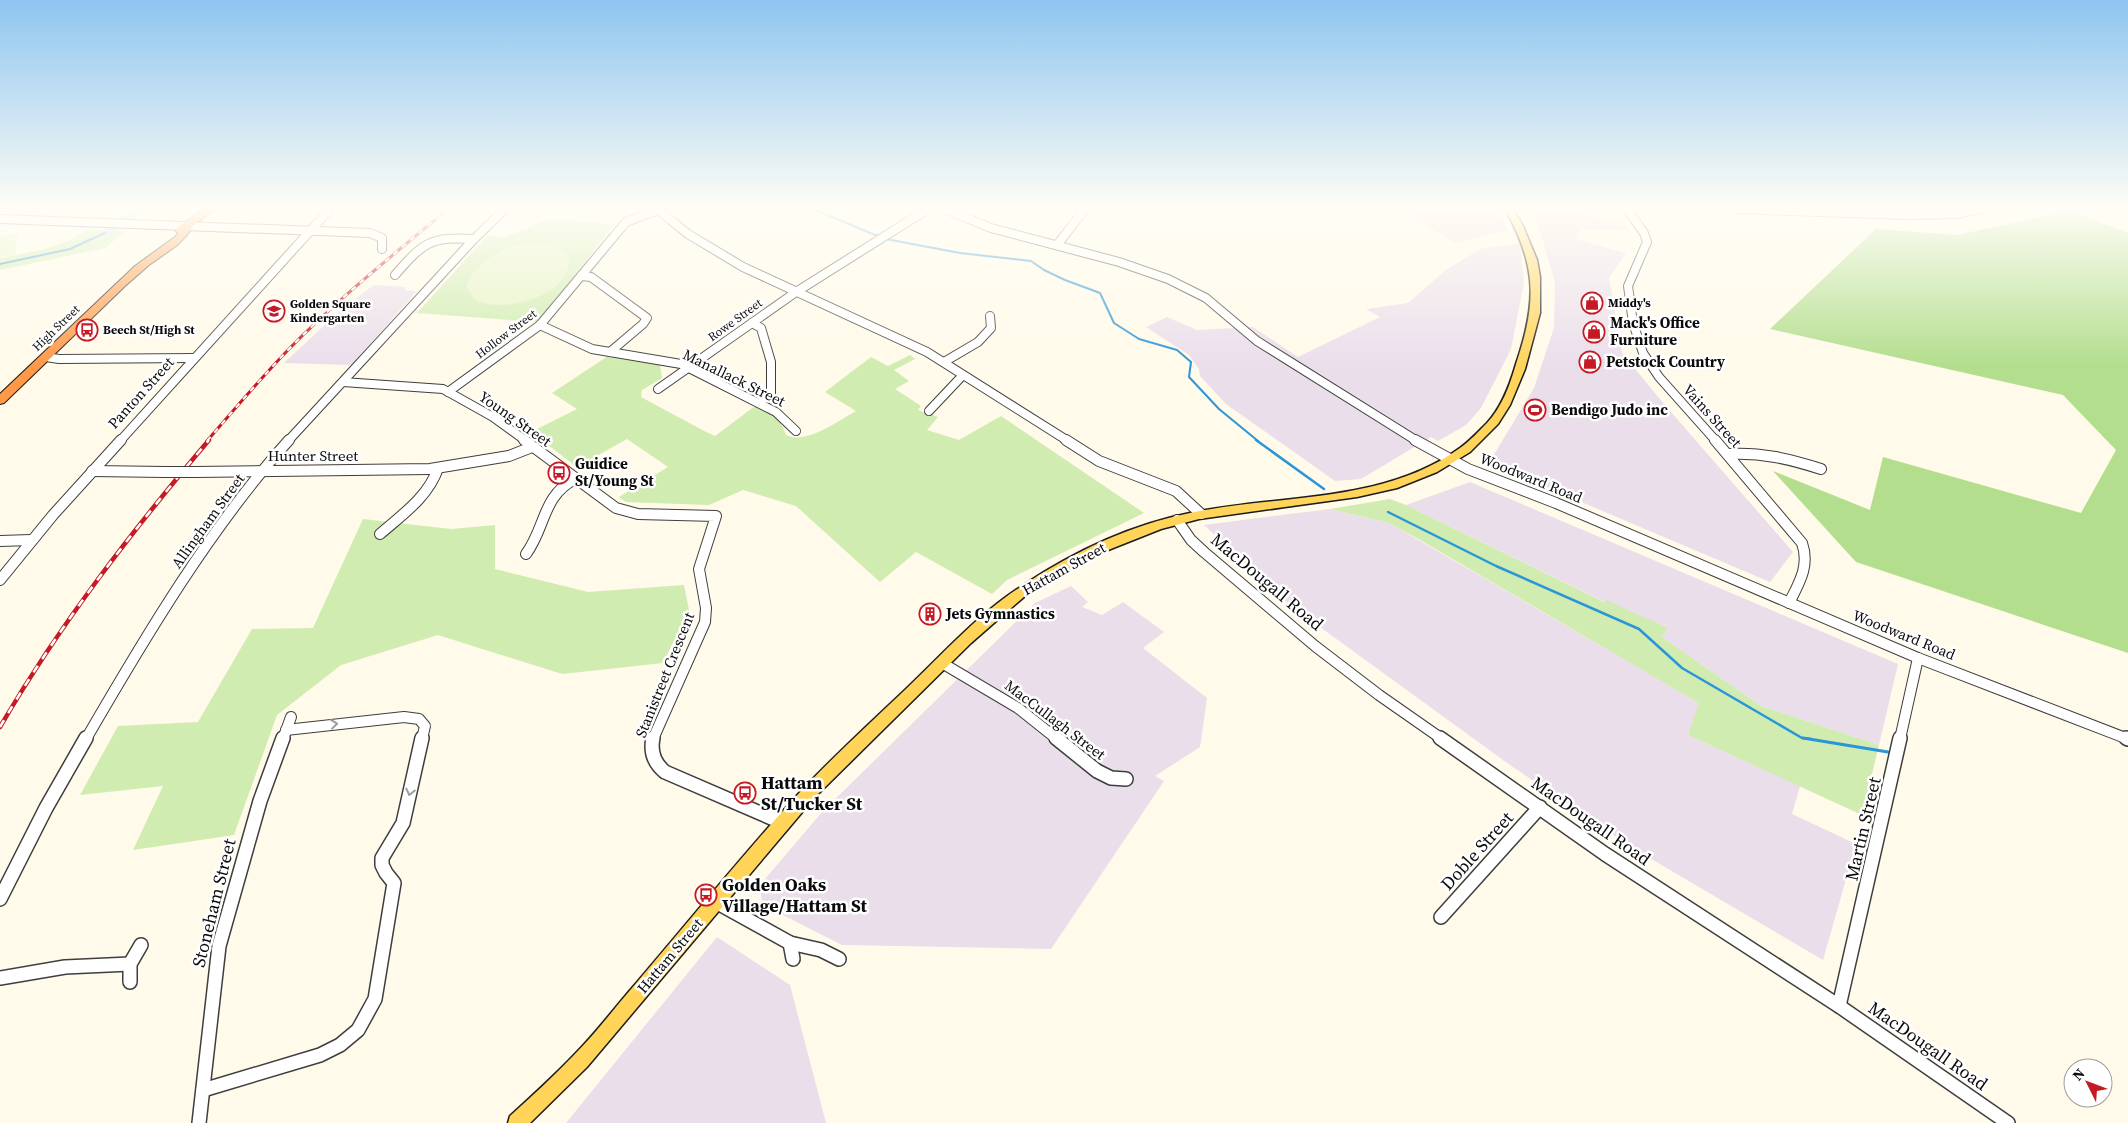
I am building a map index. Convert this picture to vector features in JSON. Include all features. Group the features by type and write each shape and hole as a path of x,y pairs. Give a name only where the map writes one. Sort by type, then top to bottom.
{"highway":[{"name":"High Street","path":"0,400 147,261"}],"main road":[{"name":"Hattam Street","path":"516,1123 581,1061 824,777 998,610 1040,580 1110,544 1177,520 1201,514 1364,493 1412,478 1450,460 1484,433 1503,410 1520,370 1535,322 1537,299 1533,261"}],"street":[{"name":"Panton Street","path":"0,580 31,540 92,471 282,261"},
{"path":"394,276 406,261"},
{"name":"Allingham Street","path":"0,899 46,808 127,670 202,551 282,448 454,261"},
{"name":"Hollow Street","path":"448,392 540,325 592,261"},
{"path":"736,261 796,292 900,338 944,362 1099,461 1176,490 1189,500 1201,514"},
{"name":"Rowe Street","path":"658,389 796,292 845,261"},
{"name":"Woodward Road","path":"1113,261 1149,272 1206,298 1268,349 1450,460 1556,503 1918,658 2128,740"},
{"name":"Vains Street","path":"1638,261 1628,286 1632,318 1639,343 1648,362 1796,534 1806,551 1806,566 1789,603"},
{"path":"580,276 591,277 648,318 610,352"},
{"path":"944,362 978,342 988,333 992,323 990,316"},
{"path":"752,323 761,328 772,365 771,393 759,403"},
{"name":"Manallack Street","path":"540,325 588,347 676,363 689,368 781,415 796,431"},
{"path":"46,357 56,359 193,358"},
{"path":"929,411 963,375"},
{"name":"Young Street","path":"344,382 435,387 448,392 493,417 608,504 623,511 650,515 716,516"},
{"name":"Hunter Street","path":"92,471 195,472 438,468 509,456 532,447"},
{"path":"1728,454 1749,452 1768,454 1821,469"},
{"path":"380,534 419,497 432,481 438,468"},
{"path":"526,554 535,542 556,492 575,479"},
{"name":"Stanistreet Crescent","path":"716,516 699,569 699,578 707,614 706,622 654,736 652,742 653,759 661,770 671,776 783,823"},
{"name":"MacDougall Road","path":"1177,520 1197,545 1315,646 1379,695 1606,854 1840,1006 2008,1123"},
{"path":"0,541 31,540"},
{"name":"Martin Street","path":"1840,1006 1918,658"},
{"name":"MacCullagh Street","path":"942,663 1018,708 1097,772 1110,778 1126,779"},
{"name":"Stoneham Street","path":"199,1123 219,946 258,808 291,717"},
{"path":"204,1090 320,1055 340,1045 358,1030 375,999 394,883 385,873 382,863 389,844 403,823 425,731 422,722 414,717 286,730"},
{"name":"Doble Street","path":"1441,917 1540,807"},
{"path":"716,902 790,944 821,950 839,959"},
{"path":"790,944 793,959"},
{"path":"130,982 130,964 141,945"},
{"path":"0,978 53,967 89,963 130,964"}],"shaded area":[{"path":"1460,261 1522,261 1524,283 1511,349 1481,408 1466,425 1438,441 1431,437 1361,479 1335,481 1226,404 1200,376 1199,369 1189,355 1146,327 1167,317 1197,330 1253,327 1298,357 1380,317 1366,309 1408,303 1446,270"},
{"path":"1549,261 1620,261 1609,278 1622,353 1793,552 1770,582 1513,473 1492,458 1534,388 1554,328 1555,282"},
{"path":"374,285 406,287 404,290 417,291 351,365 284,363 344,307"},
{"path":"1470,482 1898,664 1879,745 1761,706 1662,637 1668,628 1605,602 1406,505"},
{"path":"1330,509 1389,523 1700,703 1688,735 1800,786 1792,814 1856,844 1823,960 1631,847 1510,765 1291,606 1204,525"},
{"path":"1071,586 1088,602 1082,607 1102,615 1123,602 1164,632 1143,648 1207,698 1200,747 1155,776 1164,781 1051,949 842,945 763,905 759,886 823,811 1035,603"},
{"path":"717,937 790,985 826,1123 566,1123"}],"green space":[{"path":"0,261 41,261 0,270"},
{"path":"464,261 585,261 556,300 536,322 417,313"},
{"path":"485,261 570,261 564,276 556,286 534,298 508,305 484,303 474,299 466,286 477,268"},
{"path":"1842,261 2128,261 2128,653 1856,562 1773,471 1870,510 1883,457 2081,513 2116,450 2063,395 1770,329"},
{"path":"910,355 915,359 894,370 909,381 895,389 921,406 918,410 938,417 927,430 959,440 1001,416 1144,513 1007,580 992,594 916,552 880,582 796,506 743,490 709,505 626,502 619,497 668,467 627,439 577,467 531,432 577,409 552,393 608,356 660,365 662,378 642,390 641,397 715,436 755,406 775,417 786,435 803,437 822,431 856,411 825,392 871,357 888,366"},
{"path":"1390,499 1406,505 1604,602 1606,600 1668,628 1662,637 1761,706 1879,745 1862,815 1688,735 1699,703 1420,540 1389,523 1330,509"},
{"path":"363,519 451,529 495,525 495,569 588,592 684,585 689,610 663,663 562,674 438,635 341,665 277,715 234,835 133,850 163,786 80,795 118,726 198,722 252,629 313,628"}],"waterway":[{"path":"0,264 12,261"},
{"path":"1032,261 1065,280 1100,293 1114,323 1139,339 1177,350 1191,362 1189,377 1219,409 1258,441"},
{"path":"1256,440 1324,489"},
{"path":"1388,512 1496,566 1639,629 1682,668 1805,738"},
{"path":"1805,738 1811,739"},
{"path":"1805,738 1888,752"}],"railway":[{"path":"207,441 288,350 326,313 385,261"},
{"path":"0,727 47,651 98,579 209,440"}],"place":[{"name":"Middy's","path":"1592,303"},
{"name":"Golden Square Kindergarten","path":"274,311"},
{"name":"Beech St/High St","path":"87,330"},
{"name":"Mack's Office Furniture","path":"1594,332"},
{"name":"Petstock Country","path":"1590,362"},
{"name":"Bendigo Judo inc","path":"1535,410"},
{"name":"Guidice St/Young St","path":"559,473"},
{"name":"Jets Gymnastics","path":"930,614"},
{"name":"Hattam St/Tucker St","path":"745,793"},
{"name":"Golden Oaks Village/Hattam St","path":"706,895"}]}
